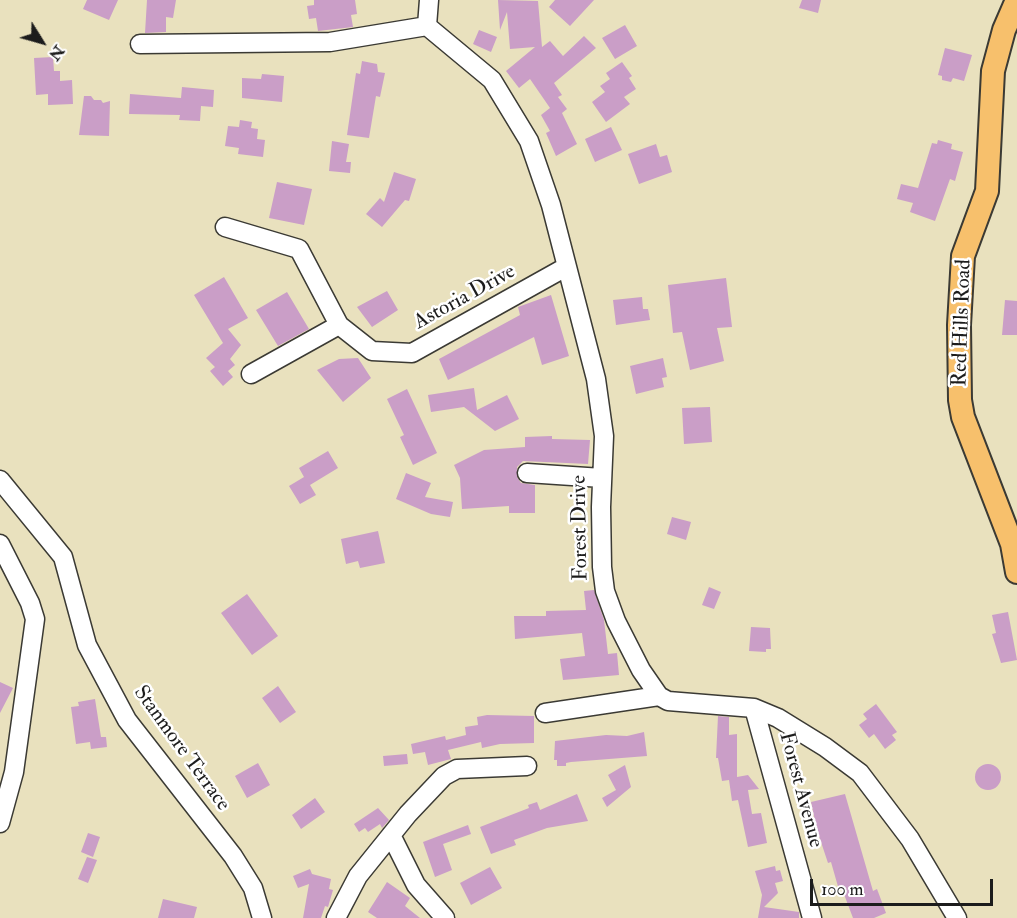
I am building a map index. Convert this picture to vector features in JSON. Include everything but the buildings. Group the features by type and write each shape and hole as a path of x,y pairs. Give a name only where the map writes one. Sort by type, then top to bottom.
{"main road":[{"name":"Red Hills Road","path":"1017,0 1004,30 993,71 987,191 963,256 959,325 960,400 963,417 1013,526 1012,544 1017,572"}],"street":[{"path":"140,44 330,42 427,26 429,0"},
{"name":"Forest Drive","path":"427,26 492,80 529,141 551,205 596,379 604,435 602,567 605,591 616,621 641,670 659,696"},
{"name":"Astoria Drive","path":"225,227 299,249 339,325 372,351 412,353 566,267"},
{"path":"251,374 339,325"},
{"path":"527,473 602,478"},
{"name":"Stanmore Terrace","path":"0,480 63,557 87,645 127,720 233,856 253,888 262,918"},
{"path":"0,544 30,603 35,619 14,772 0,823"},
{"path":"545,713 659,696 678,704 717,703 754,708 778,718 825,747 860,773 910,839 957,918"},
{"name":"Forest Avenue","path":"754,708 812,918"},
{"path":"336,918 358,876 444,776 457,769 527,766"},
{"path":"391,835 416,885 445,918"}]}
